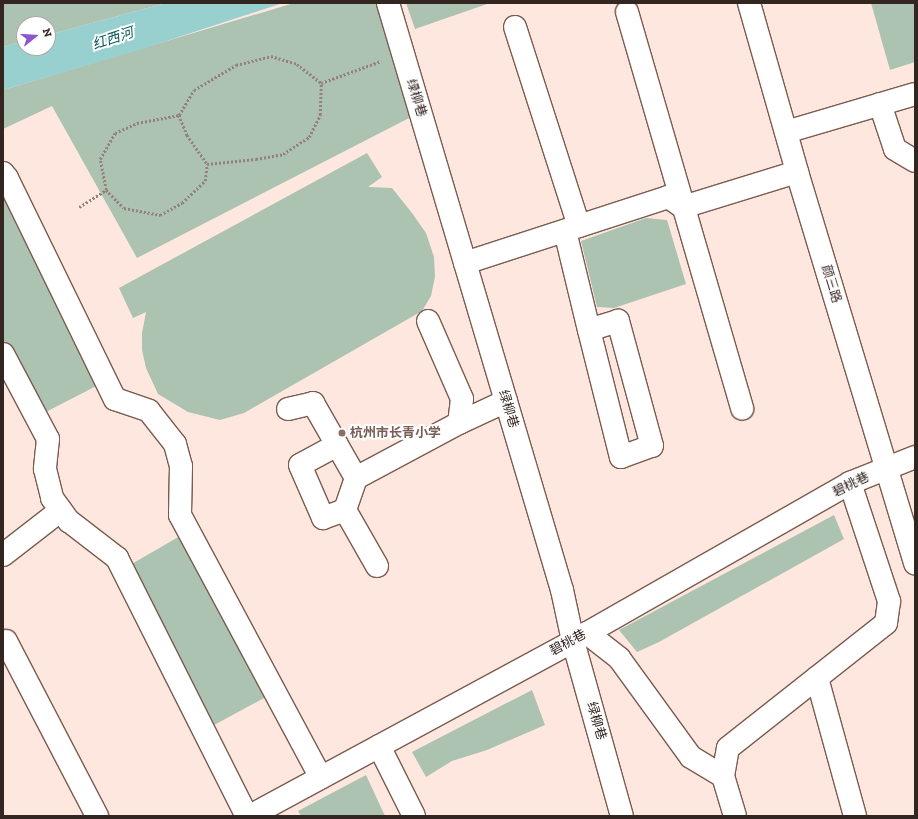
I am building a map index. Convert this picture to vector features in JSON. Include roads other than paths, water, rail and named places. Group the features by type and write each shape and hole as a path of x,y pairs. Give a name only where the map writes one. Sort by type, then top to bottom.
{"street":[{"name":"绿柳巷","path":"388,3 562,590 580,637 622,816"},
{"name":"颜三路","path":"749,3 797,172 915,564"},
{"path":"627,12 742,410"},
{"path":"515,27 572,229 589,330 621,457 652,446 618,321 589,330"},
{"path":"786,132 915,94"},
{"path":"880,104 895,149 915,160"},
{"path":"683,207 797,172"},
{"path":"3,173 7,178 115,399 149,411 175,444 181,466 180,515 321,778"},
{"path":"465,264 668,197 683,207"},
{"path":"428,320 462,399 459,423"},
{"path":"3,354 48,439 45,470 52,498 69,521 117,558 248,816"},
{"path":"377,566 345,510 356,478 459,423 506,401"},
{"path":"288,409 313,403 356,478"},
{"path":"337,445 300,465 323,518 345,510"},
{"name":"碧桃巷","path":"248,816 580,637 850,483 915,457"},
{"path":"735,816 723,776 728,748 886,622 889,601 850,483"},
{"path":"3,555 61,510"},
{"path":"580,637 619,658 690,757 723,776"},
{"path":"6,641 97,816"},
{"path":"817,678 855,816"},
{"path":"379,746 414,816"}],"water":[{"name":"红西河","path":"166,3 283,3 142,49 3,90 3,47 16,43 16,56 56,56 56,33"}],"place":[{"name":"杭州市长青小学","path":"342,433"}]}
